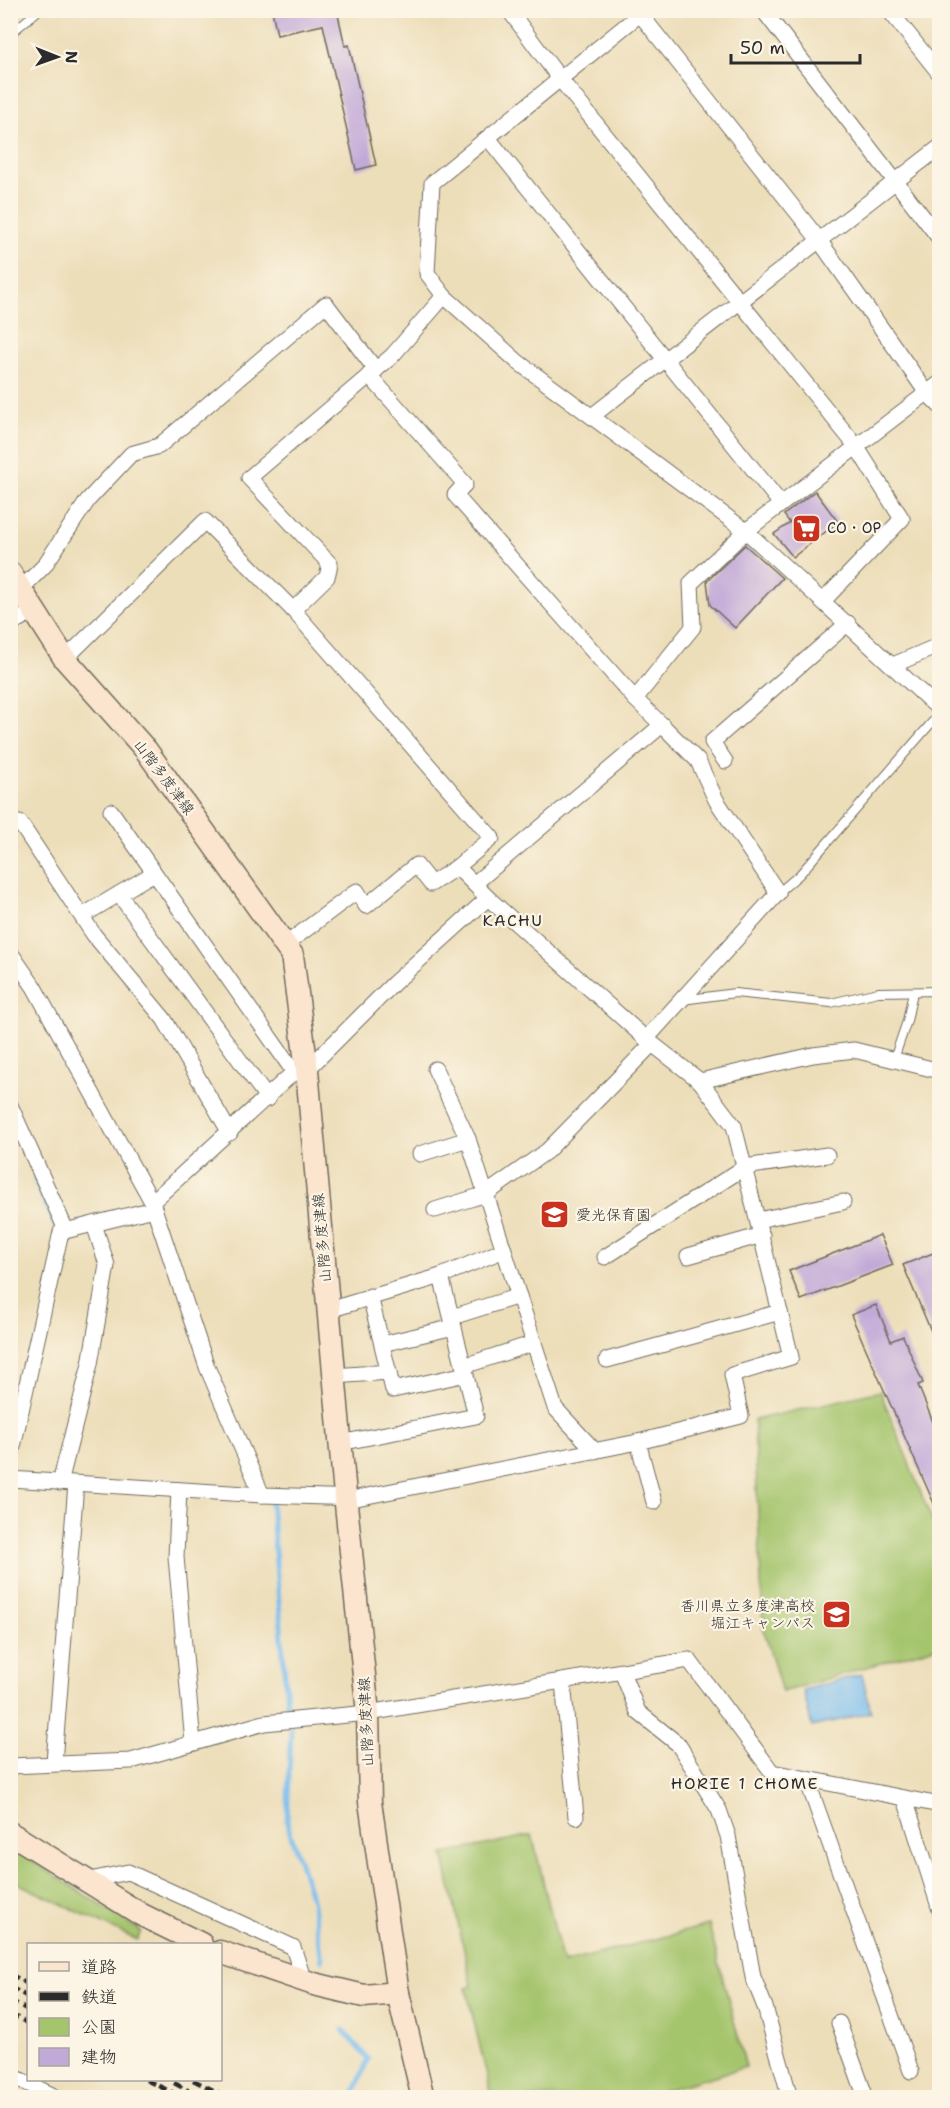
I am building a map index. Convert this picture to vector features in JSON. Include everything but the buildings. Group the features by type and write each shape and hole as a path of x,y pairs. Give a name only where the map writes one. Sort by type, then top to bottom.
{"main road":[{"name":"山階多度津線","path":"16,581 65,659 146,750 291,955 298,989 301,1071 328,1310 368,1713 370,1802 398,1993 423,2097"},
{"path":"10,1833 142,1915 199,1943"},
{"path":"222,1953 304,1981 364,1996 398,1993"}],"street":[{"path":"509,10 560,79 856,447 902,519 824,600"},
{"path":"763,10 939,239"},
{"path":"889,10 939,74"},
{"path":"939,406 927,393 819,240 641,12 432,183 427,273 444,296 518,362 746,531 824,600 939,711"},
{"path":"488,138 782,504"},
{"path":"592,416 939,147"},
{"path":"293,610 327,578 330,564 249,478 373,373 444,296"},
{"path":"16,581 44,566 88,500 131,454 159,446 326,304 373,373 465,484 455,495 636,699 698,761 716,800 778,893 681,1000 649,1041 547,1151 486,1194 435,1210"},
{"path":"636,699 693,627 691,583 746,531 939,383"},
{"path":"65,659 206,521 293,610 492,838 457,867 431,884 416,865 366,906 357,891 285,945"},
{"path":"10,624 34,611"},
{"path":"725,761 712,742 848,623"},
{"path":"893,665 939,645"},
{"path":"474,884 662,725"},
{"path":"111,811 154,873 301,1071"},
{"path":"20,823 82,916 164,1019 230,1133"},
{"path":"10,1479 262,1495 345,1495 357,1498 638,1442 741,1416 732,1375 791,1358 734,1126 700,1081 649,1041 488,898 457,867"},
{"path":"82,916 154,873"},
{"path":"118,894 268,1099"},
{"path":"10,1460 61,1232 153,1205 488,898"},
{"path":"10,952 34,987 153,1205 207,1367 262,1495"},
{"path":"700,1081 813,1055 854,1050 939,1071"},
{"path":"435,1069 468,1139 555,1407 595,1451"},
{"path":"10,1105 66,1230"},
{"path":"420,1154 468,1139"},
{"path":"605,1257 745,1167 827,1155"},
{"path":"758,1220 843,1202"},
{"path":"54,1762 68,1484 107,1265 94,1224"},
{"path":"688,1256 762,1235"},
{"path":"328,1310 441,1276 504,1250"},
{"path":"340,1443 476,1416 441,1276"},
{"path":"370,1296 393,1390 465,1370 534,1343"},
{"path":"382,1344 453,1322 519,1296"},
{"path":"607,1360 780,1312"},
{"path":"334,1376 389,1372"},
{"path":"638,1442 654,1502"},
{"path":"178,1490 176,1557 193,1743"},
{"path":"10,1766 54,1762 131,1761 264,1722 368,1713 689,1660 772,1772 939,1805"},
{"path":"622,1672 638,1712 678,1744 719,1810 728,1836 753,1977 765,2007 790,2097"},
{"path":"562,1682 576,1817"},
{"path":"807,1780 911,2071"},
{"path":"905,1799 939,1910"},
{"path":"85,1881 128,1872 292,1947 304,1981"},
{"path":"838,2023 866,2097"},
{"path":"10,2075 58,2097"}],"lane":[{"path":"10,34 39,10"},
{"path":"778,893 808,865 939,711"},
{"path":"681,1000 735,993 831,1003 878,992 939,991"},
{"path":"894,1059 907,1021 913,992"}],"green space":[{"path":"880,1391 939,1538 939,1646 782,1692 763,1627 754,1420"},
{"path":"532,1835 563,1963 709,1925 746,2067 641,2097 492,2097 466,1988 472,1986 443,1854"},
{"path":"11,1847 141,1931 137,1940 11,1880"}],"water":[{"path":"862,1674 871,1712 812,1727 803,1690"}],"waterway":[{"path":"35,1180 55,1225"},
{"path":"271,1501 288,1715"},
{"path":"291,1728 287,1823 312,1899 322,1960"},
{"path":"343,2030 368,2059 352,2098"}],"railway":[{"path":"10,1974 27,1983"},
{"path":"10,1987 27,1996"},
{"path":"10,2000 27,2009"},
{"path":"10,2014 27,2022"},
{"path":"148,2081 184,2098"},
{"path":"195,2081 229,2098"},
{"path":"174,2083 203,2098"}],"place":[{"name":"CO・OP","path":"806,528"},
{"name":"愛光保育園","path":"555,1215"},
{"name":"香川県立多度津高校 堀江キャンパス","path":"836,1615"}],"district":[{"name":"KACHU","path":"513,920"},
{"name":"HORIE 1 CHOME","path":"745,1783"}]}
